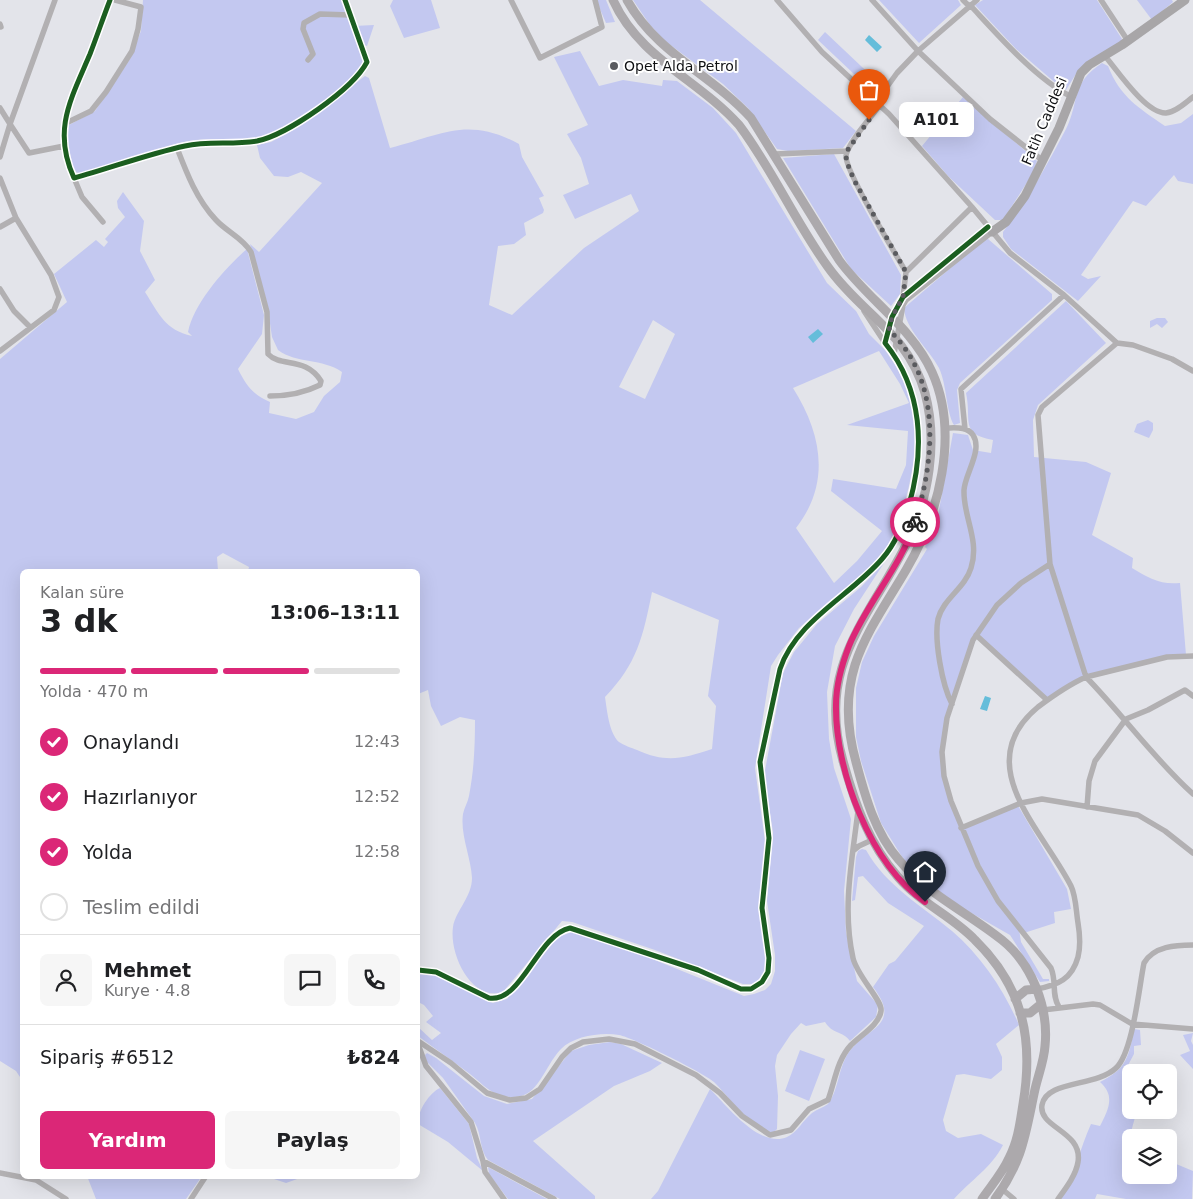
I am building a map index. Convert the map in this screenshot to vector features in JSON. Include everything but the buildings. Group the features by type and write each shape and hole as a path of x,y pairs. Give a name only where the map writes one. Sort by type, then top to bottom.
{"main road":[{"path":"613,0 627,25 645,47 723,109 739,125 826,265 856,299 896,337 913,363 926,396 930,421 931,451 924,490 911,535 855,631 843,663 836,703 838,741 858,808 872,840 888,865 909,889 953,921 984,949 1006,978 1020,1012 1026,1034 1028,1064 1018,1134 1007,1162 982,1199"},
{"path":"627,0 642,24 659,43 742,109 775,154 839,260 853,278 899,325 918,349 932,372 942,405 945,428 940,476 926,528 906,569 872,626 854,668 848,708 849,730 856,763 870,809 892,852 931,892 1005,943 1022,963 1037,989 1045,1024 1045,1048 1020,1156 995,1199"},
{"path":"1015,999 1026,990 1037,989"},
{"path":"1020,1012 1030,1013 1042,1007"}],"street":[{"path":"0,157 55,0"},
{"path":"102,222 82,197 74,178 64,146 64,124 71,95 110,0"},
{"path":"64,124 94,108 132,51 138,28 140,7 116,0"},
{"path":"74,178 177,148 199,144 260,140 278,134 301,121 355,79 367,62 345,0"},
{"path":"511,0 540,58 602,27 595,0"},
{"path":"777,0 822,52 878,103 1010,253 1064,295 1117,343 1133,345 1172,359 1193,371"},
{"path":"872,0 918,51 990,119 1042,160"},
{"path":"963,0 1011,48 1057,88 1070,96"},
{"path":"885,343 892,317 903,297 906,272 850,171 846,160 847,151 897,73 918,51 977,0"},
{"path":"1101,0 1128,41"},
{"name":"Fatih Caddesi","path":"990,229 1006,222 1015,210 1059,128 1080,73 1128,41 1181,1"},
{"path":"308,60 313,54 303,29 304,23 320,14 350,15"},
{"path":"1105,56 1142,100 1159,112 1173,111 1193,97"},
{"path":"0,108 29,153 64,146"},
{"path":"177,148 191,183 205,207 221,225 247,245 251,252 267,312 268,354 275,358 303,365 321,381 317,386 303,392 286,396 270,396"},
{"path":"775,154 847,151"},
{"path":"0,178 16,218 51,275 59,297 54,310 0,351"},
{"path":"906,272 972,208"},
{"path":"0,227 16,218"},
{"path":"903,297 990,229"},
{"path":"894,354 902,305 990,229"},
{"path":"0,289 14,311 30,327"},
{"path":"965,429 961,389 1064,295"},
{"path":"420,970 436,972 490,998 499,998 510,992 558,931 570,928 698,970 741,989 751,989 762,982 768,972 769,958 762,908 769,838 760,776 761,752 780,669 785,656 817,618 882,559 895,540 904,520 917,466 919,426 912,392 894,354 856,299"},
{"path":"1117,343 1042,407 1038,415 1050,564 1086,677 1126,719 1167,769 1193,794"},
{"path":"945,428 965,429 974,436 976,442 975,451 965,480 964,493 974,540 972,567 968,577 942,610 938,626 943,684 952,704"},
{"path":"1050,564 1021,583 998,605 976,635 952,704 944,735 942,764 947,788 961,828 978,866 998,900 1050,968 1055,978 1055,1000 1059,1007"},
{"path":"976,635 1047,700"},
{"path":"1037,989 1061,982 1073,970 1080,948 1072,888 1020,803 1010,780 1008,766 1012,742 1025,718 1061,689 1086,677 1167,657 1193,656"},
{"path":"1087,807 1091,770 1100,752 1126,719 1186,690 1193,696"},
{"path":"961,828 1020,803 1042,799 1138,815 1166,831 1193,853"},
{"path":"420,1043 451,1063 487,1092 510,1100 526,1098 540,1089 565,1053 577,1044 600,1039 626,1040 710,1085 742,1116 766,1133 774,1135 786,1132 795,1126 809,1109 828,1100 844,1053 875,1023 880,1014 880,1002 857,971 851,944 847,896 858,808"},
{"path":"853,852 858,846 872,840"},
{"path":"1058,1199 1078,1165 1078,1154 1070,1137 1044,1116 1041,1106 1048,1092 1088,1082 1113,1071 1126,1052 1144,963 1148,956 1164,948 1193,944"},
{"path":"1042,1007 1100,1006 1132,1024 1193,1029"},
{"path":"420,1048 426,1066 471,1122 485,1172 504,1199"},
{"path":"1033,1098 1044,1100"},
{"path":"483,1160 554,1199"},
{"path":"0,1173 20,1177"},
{"path":"31,1179 36,1180 66,1199"},
{"path":"191,1199 204,1179"},
{"path":"1002,1189 1014,1199"}],"shaded area":[{"path":"143,0 345,0 354,26 374,25 367,46 363,45 362,65 353,79 299,119 272,133 252,139 189,141 80,173 74,172 67,140 69,125 95,111 130,59 141,31"},
{"path":"393,0 431,0 440,28 404,38 390,6"},
{"path":"596,0 606,0 615,22 606,23"},
{"path":"633,0 700,0 856,131 843,148 788,151 777,149 748,108 723,84 665,41 650,25"},
{"path":"879,0 958,0 961,5 919,43"},
{"path":"983,0 1097,0 1122,39 1119,44 1076,74 1066,90 1016,49 975,5"},
{"path":"1137,0 1172,0 1173,2 1152,20"},
{"path":"825,32 880,84 873,92 818,40"},
{"path":"869,35 882,47 877,52 865,40"},
{"path":"580,51 599,86 623,80 662,86 663,80 677,81 713,108 736,133 827,283 856,311 869,334 885,350 896,366 910,394 914,411 916,450 909,486 900,522 887,547 869,568 799,628 771,666 755,768 765,841 759,908 766,958 764,975 753,984 743,984 655,950 572,922 562,921 503,992 492,993 481,990 472,983 464,973 459,962 455,950 453,927 467,897 472,878 462,822 472,777 475,720 460,717 441,726 431,706 428,690 420,693 420,569 248,569 249,567 223,553 217,557 218,569 20,569 20,1077 16,1071 0,1061 0,359 67,302 54,274 96,240 104,247 108,242 105,239 125,217 118,208 117,201 123,192 144,221 140,251 155,280 145,292 159,314 175,330 192,336 188,332 197,309 220,276 247,249 264,315 262,334 238,369 251,389 270,402 269,413 296,419 314,412 324,396 340,382 342,372 326,365 293,357 278,350 272,337 267,303 250,244 259,252 322,183 301,172 288,177 274,176 260,158 257,145 271,142 293,130 365,76 369,78 390,148 440,134 469,130 484,131 519,144 522,157 544,196 539,198 544,210 543,213 524,223 526,235 514,244 498,246 489,305 512,315 584,248 639,211 631,194 575,219 563,195 589,184 581,158 567,134 588,125 554,57","holes":["653,320 675,334 645,399 619,387","879,351 900,384 909,403 847,425 908,431 906,465 896,489 833,479 831,491 882,531 857,561 834,583 796,528 807,511 814,494 818,476 818,458 811,423 793,388","652,592 719,620 708,696 716,706 712,749 683,757 657,757 619,742 613,733 605,697 616,685 632,661 642,636"]},
{"path":"1102,63 1108,66 1118,86 1131,101 1165,126 1181,123 1193,114 1193,184 1178,181 1174,175 1146,206 1133,201 1081,275 1088,279 1101,276 1078,301 1011,249 1003,237 1003,232 1029,195 1066,129 1080,86 1085,78"},
{"path":"963,97 1037,161 1033,173 1003,220 995,220 949,177 922,146"},
{"path":"834,154 901,275 900,294 891,306 851,269 783,158"},
{"path":"988,239 1052,294 1052,300 960,383 957,390 960,423 954,425 949,413 942,375 935,361 908,324 904,308 982,241"},
{"path":"1066,301 1106,343 1038,405 1033,420 1034,457 1086,462 1111,473 1092,535 1133,558 1132,568 1144,575 1161,582 1180,583 1186,655 1086,677 1047,700 977,636 947,718 942,764 961,828 1017,804 1067,889 1071,909 1054,912 1055,923 1024,933 1019,929 1021,942 1043,979 1049,979 1049,981 1040,982 1010,935 959,906 919,876 904,860 881,823 861,761 856,737 856,688 862,662 874,636 927,549 925,547 937,521 953,433 968,435 973,450 991,453 993,440 975,434 971,430 966,393"},
{"path":"1157,318 1165,318 1168,322 1162,328 1157,324 1150,328 1150,321"},
{"path":"818,329 823,334 813,343 808,337"},
{"path":"1148,420 1153,423 1153,430 1149,438 1134,432 1137,424"},
{"path":"884,563 854,609 835,646 827,692 829,739 834,768 851,819 844,891 846,932 857,981 878,1005 876,1017 850,1041 831,1029 825,1022 806,1026 801,1023 791,1034 777,1055 775,1066 778,1096 777,1129 774,1132 757,1127 707,1077 627,1037 604,1034 588,1036 573,1041 561,1049 530,1092 521,1096 511,1097 497,1094 490,1090 420,1037 420,1029 432,1040 441,1033 426,1022 433,1016 420,1003 420,974 436,975 493,1003 507,999 558,937 572,932 635,952 744,996 765,990 771,984 775,971 775,955 767,901 773,832 764,776 783,673 794,652 817,624 861,587"},
{"path":"985,696 991,698 987,711 980,709"},
{"path":"866,850 874,863 894,885 952,931 973,951 999,986 1019,1025 996,1044 1002,1057 1002,1070 991,1079 964,1074 956,1075 943,1120 946,1131 958,1138 981,1134 1003,1145 987,1167 954,1199 651,1199 658,1191 710,1089 735,1115 755,1132 777,1139 787,1137 794,1133 812,1113 828,1104 834,1093 846,1057 853,1047 882,1020 884,1011 882,1001 873,987 889,964 895,961 924,926 888,903 863,876 858,877 855,900 852,901 856,857 858,851"},
{"path":"1134,1029 1140,1030 1141,1045 1134,1046 1134,1054 1129,1064 1123,1064 1130,1047"},
{"path":"1193,1033 1191,1041 1193,1045 1193,1069 1180,1055 1190,1051 1183,1035"},
{"path":"610,1042 621,1044 662,1063 650,1071 614,1086 533,1141 595,1196 595,1199 560,1199 488,1160 483,1151 475,1123 443,1078 426,1061 425,1055 427,1053 436,1058 484,1096 507,1104 532,1099 571,1051 589,1045"},
{"path":"800,1050 825,1059 809,1101 785,1091"},
{"path":"1122,1066 1122,1119 1135,1119 1132,1129 1122,1129 1122,1184 1177,1184 1177,1164 1193,1171 1192,1199 1126,1199 1097,1194 1095,1199 1061,1199 1070,1181 1091,1124 1100,1126 1108,1109 1108,1093 1100,1082"},
{"path":"440,1088 469,1124 477,1158 483,1171 448,1142 420,1125 420,1112 424,1103"},
{"path":"488,1167 548,1199 508,1199 489,1174"},
{"path":"88,1179 200,1179 186,1199 96,1199"},
{"path":"274,1179 297,1179 286,1183"}],"cycle path":[{"path":"110,0 76,86 67,115 64,130 65,145 74,178 185,146 257,141 285,130 318,109 348,85 367,62 345,0"},
{"path":"420,970 436,972 489,998 501,997 520,980 548,943 558,933 570,928 698,970 741,989 751,989 762,982 768,972 769,958 762,908 769,838 760,762 780,669 798,637 882,559 898,533 909,505 914,484 918,442 914,400 898,361 885,343 892,317 903,297 988,227"}],"way so far":[{"path":"869,120 847,151 846,160 854,180 906,272 906,285 903,297 892,317 889,330 896,337 913,363 926,396 930,421 931,451 922,500 915,522"}],"place":[{"name":"Opet Alda Petrol","path":"614,66"},
{"name":"A101","path":"869,120"}],"route":[{"path":"915,522 900,557 855,631 843,663 838,687 836,713 838,741 842,757 866,828 888,865 903,883 925,902"}]}
